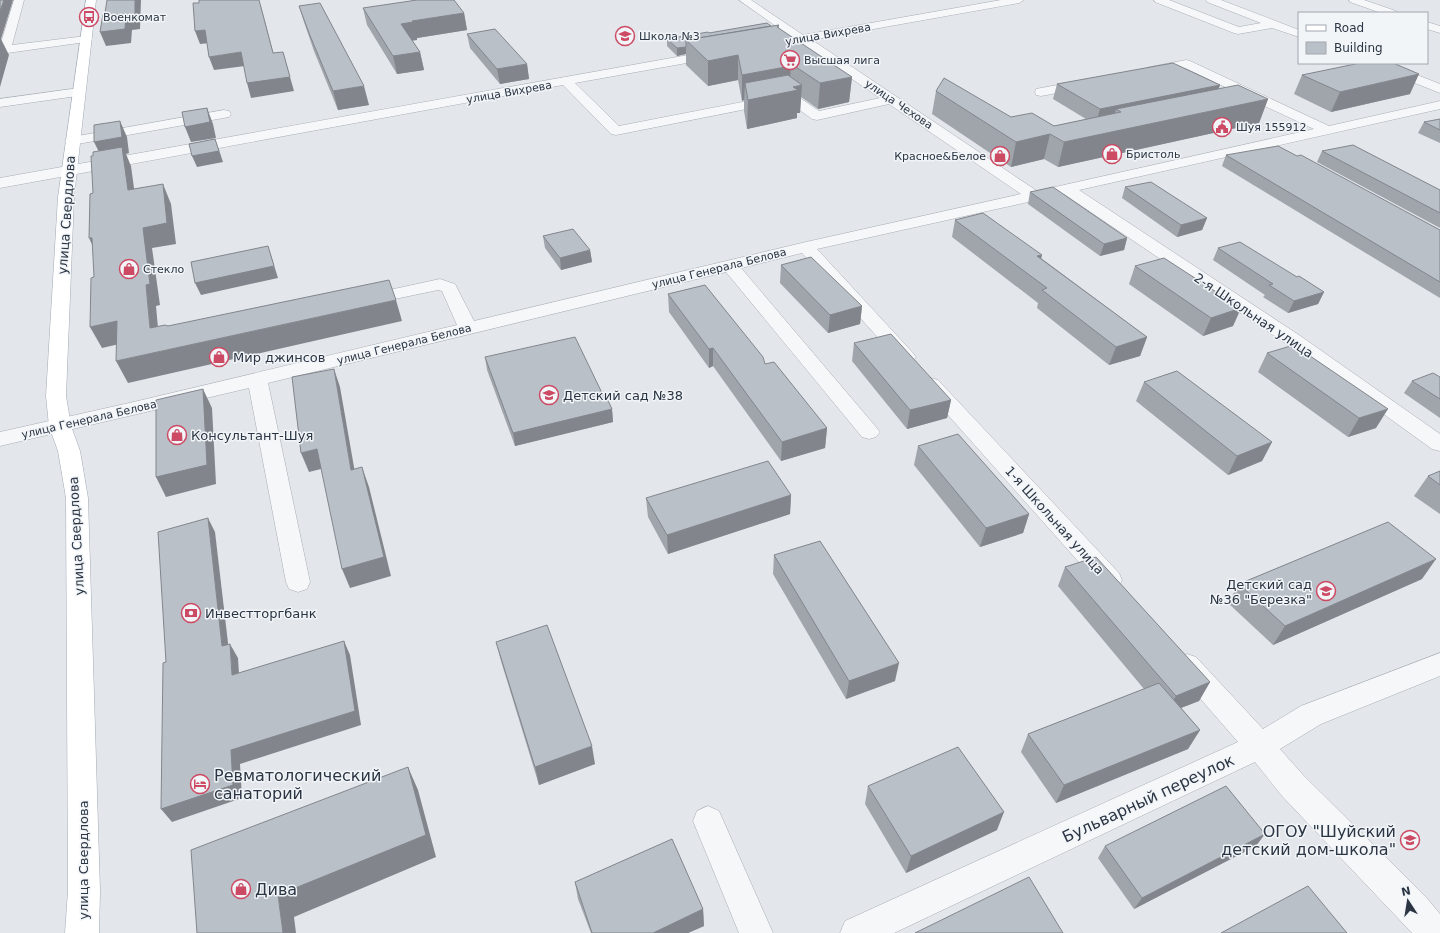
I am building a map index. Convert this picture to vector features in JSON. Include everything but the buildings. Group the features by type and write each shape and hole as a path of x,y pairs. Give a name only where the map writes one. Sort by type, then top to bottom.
{"main road":[{"name":"улица Свердлова","path":"82,933 84,891 76,498 70,451 60,426 56,396 68,172 91,0"}],"street":[{"path":"19,0 2,50 86,39"},
{"name":"улица Чехова","path":"744,0 1034,195"},
{"name":"улица Вихрева","path":"754,47 1019,0"},
{"path":"1159,0 1238,31 1273,24"},
{"path":"1211,0 1298,34"},
{"path":"1354,0 1389,12"},
{"path":"1428,25 1440,30"},
{"path":"769,56 816,48"},
{"name":"улица Вихрева","path":"0,183 68,172 731,51"},
{"path":"1140,73 1186,64 1328,130"},
{"path":"1378,64 1440,89"},
{"path":"607,86 723,65"},
{"path":"566,82 616,131 789,97"},
{"path":"1041,92 1094,82"},
{"path":"774,87 817,116 892,100"},
{"path":"576,92 591,89"},
{"path":"0,103 79,92"},
{"path":"1224,103 1256,97"},
{"name":"улица Генерала Белова","path":"0,439 257,380 806,247 1328,130 1435,110"},
{"path":"72,141 224,114"},
{"path":"1269,144 1289,155"},
{"name":"2-я Школьная улица","path":"1065,188 1292,339 1440,444"},
{"name":"1-я Школьная улица","path":"806,247 1126,599"},
{"path":"730,266 869,432"},
{"path":"348,304 440,284 449,288 468,329"},
{"path":"257,380 298,582"},
{"path":"1169,646 1260,746 1293,786 1413,908 1434,933"},
{"name":"Бульварный переулок","path":"857,933 1260,746 1311,715 1440,664"},
{"path":"708,821 756,933"}],"place":[{"name":"Военкомат","path":"89,17"},
{"name":"Школа №3","path":"625,36"},
{"name":"Высшая лига","path":"790,60"},
{"name":"Шуя 155912","path":"1222,127"},
{"name":"Бристоль","path":"1112,154"},
{"name":"Красное&Белое","path":"1000,156"},
{"name":"Стекло","path":"129,269"},
{"name":"Мир джинсов","path":"219,357"},
{"name":"Детский сад №38","path":"549,395"},
{"name":"Консультант-Шуя","path":"177,435"},
{"name":"Детский сад №36 \"Березка\"","path":"1326,591"},
{"name":"Инвестторгбанк","path":"191,613"},
{"name":"Ревматологический санаторий","path":"200,784"},
{"name":"ОГОУ \"Шуйский детский дом-школа\"","path":"1410,840"},
{"name":"Дива","path":"241,889"}]}
